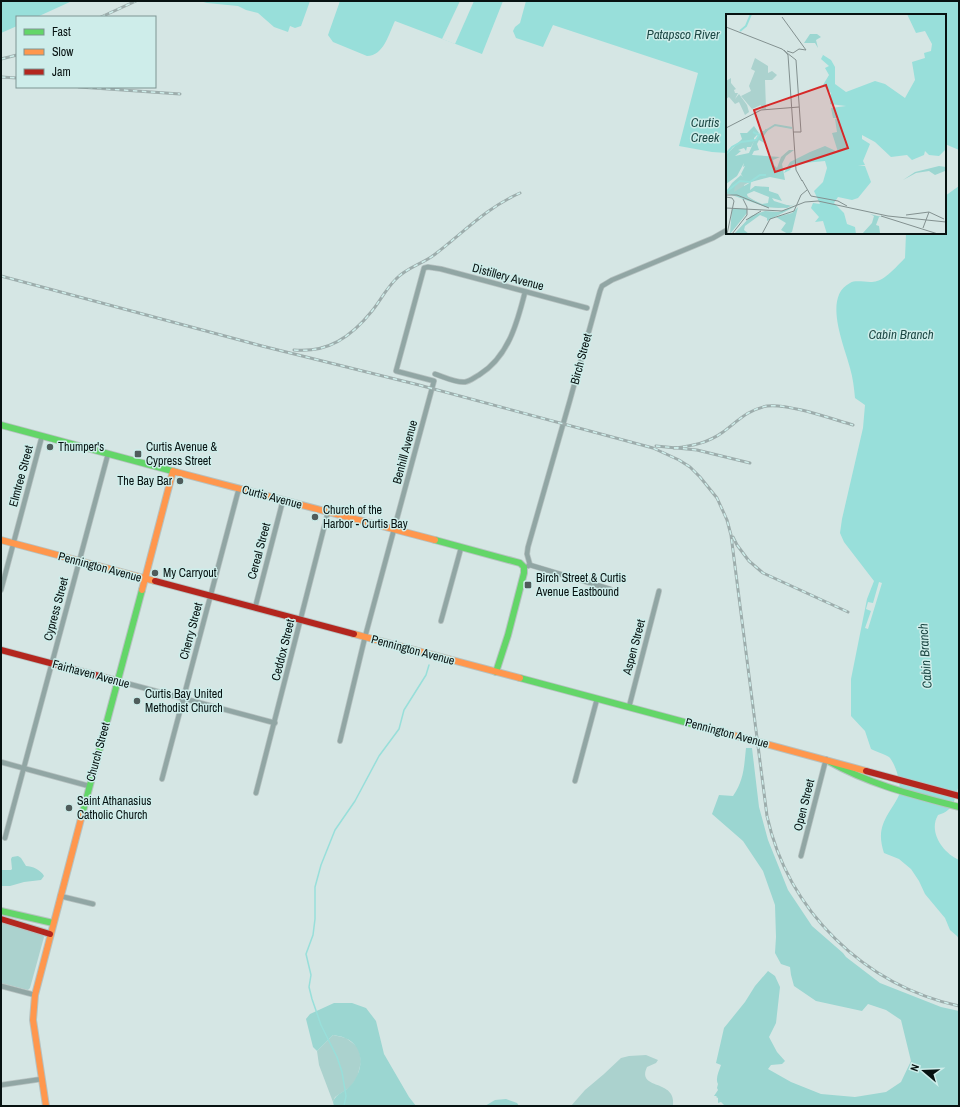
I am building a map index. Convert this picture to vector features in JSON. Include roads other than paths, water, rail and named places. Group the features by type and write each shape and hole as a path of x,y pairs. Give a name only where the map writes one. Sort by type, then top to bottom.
{"main road":[{"name":"Curtis Avenue","path":"1,425 517,562 527,566"},
{"name":"Church Street","path":"46,1106 33,1020 35,995 173,471"},
{"name":"Pennington Avenue","path":"1,540 826,759 959,796"},
{"name":"Birch Street","path":"496,672 527,566"},
{"name":"Fairhaven Avenue","path":"1,650 118,681"},
{"path":"417,651 493,667 497,665 502,655"},
{"name":"Pennington Avenue","path":"826,759 858,777 891,788 958,806"},
{"path":"1,911 53,923"},
{"path":"1,919 50,934"}],"street":[{"name":"Birch Street","path":"527,566 528,547 602,286 612,280 713,238 726,231"},
{"name":"Distillery Avenue","path":"424,268 428,267 441,269 586,308"},
{"name":"Benhill Avenue","path":"340,741 365,637 434,381 396,371 424,268"},
{"path":"435,374 460,382 465,382 484,372 496,360 511,337 517,325 526,292"},
{"name":"Elmtree Street","path":"1,590 42,436"},
{"name":"Cypress Street","path":"5,838 108,454"},
{"name":"Cherry Street","path":"162,779 239,488"},
{"name":"Cereal Street","path":"255,608 283,500"},
{"name":"Ceddox Street","path":"256,792 275,723 328,512"},
{"path":"441,620 461,548"},
{"name":"Curtis Avenue","path":"527,566 610,589"},
{"name":"Aspen Street","path":"628,707 659,591"},
{"name":"Fairhaven Avenue","path":"118,681 275,723"},
{"path":"575,781 597,699"},
{"name":"Open Street","path":"801,856 826,759"},
{"path":"1,762 90,786"},
{"path":"60,896 93,904"},
{"path":"1,986 35,995"},
{"path":"1,1085 42,1079"}],"water":[{"path":"1,1 72,1 39,16 16,16 16,26 1,33"},
{"path":"200,1 310,1 301,26 295,28 290,26 288,32 274,27 258,13 238,6"},
{"path":"340,1 503,1 482,54 395,21 382,48 373,55 367,56 333,42 328,35"},
{"path":"526,1 959,1 959,150 946,144 946,14 726,14 726,153 679,146 698,73 553,25 543,47 516,38 513,31 520,23"},
{"name":"Cabin Branch","path":"959,186 959,785 953,804 944,813 938,815 935,822 935,828 936,835 943,847 953,857 959,860 959,939 950,930 945,918 925,894 911,869 899,859 884,853 881,835 885,820 899,795 900,786 898,775 892,760 889,757 871,749 865,731 851,716 851,679 867,599 874,581 844,542 840,533 863,428 865,405 855,398 852,376 840,336 836,311 837,299 842,290 850,283 856,281 874,282 881,280 905,258 906,234 946,234 946,195"}],"waterway":[{"path":"344,1106 346,1096 342,1072 337,1057 321,1025 309,987 311,975 306,954 313,935 315,919 315,887 321,865 335,830 355,801 379,756 399,729 404,710 426,675 429,665"}],"railway":[{"path":"103,16 136,1"},
{"path":"1,59 16,55"},
{"path":"1,77 16,78"},
{"path":"93,88 180,94"},
{"path":"294,350 318,349 328,346 347,336 364,320 400,275 434,255 485,213 520,193"},
{"path":"1,276 262,346 419,385 653,448 679,460 690,467 717,498 727,520 731,535 767,816 777,851 792,883 812,912 835,939 862,962 892,981 924,996 959,1006"},
{"path":"674,448 693,445 712,439 748,413 767,406 797,409 853,425"},
{"path":"656,446 697,450 750,463"},
{"path":"733,537 749,561 763,573 848,612"}],"place":[{"name":"Thumper's","path":"50,447"},
{"name":"Curtis Avenue & Cypress Street","path":"138,454"},
{"name":"The Bay Bar","path":"180,481"},
{"name":"Church of the Harbor - Curtis Bay","path":"315,517"},
{"name":"My Carryout","path":"155,573"},
{"name":"Birch Street & Curtis Avenue Eastbound","path":"528,585"},
{"name":"Curtis Bay United Methodist Church","path":"137,701"},
{"name":"Saint Athanasius Catholic Church","path":"69,808"}],"water label":[{"name":"Patapsco River","path":"683,34"},
{"name":"Curtis Creek","path":"705,130"}]}
